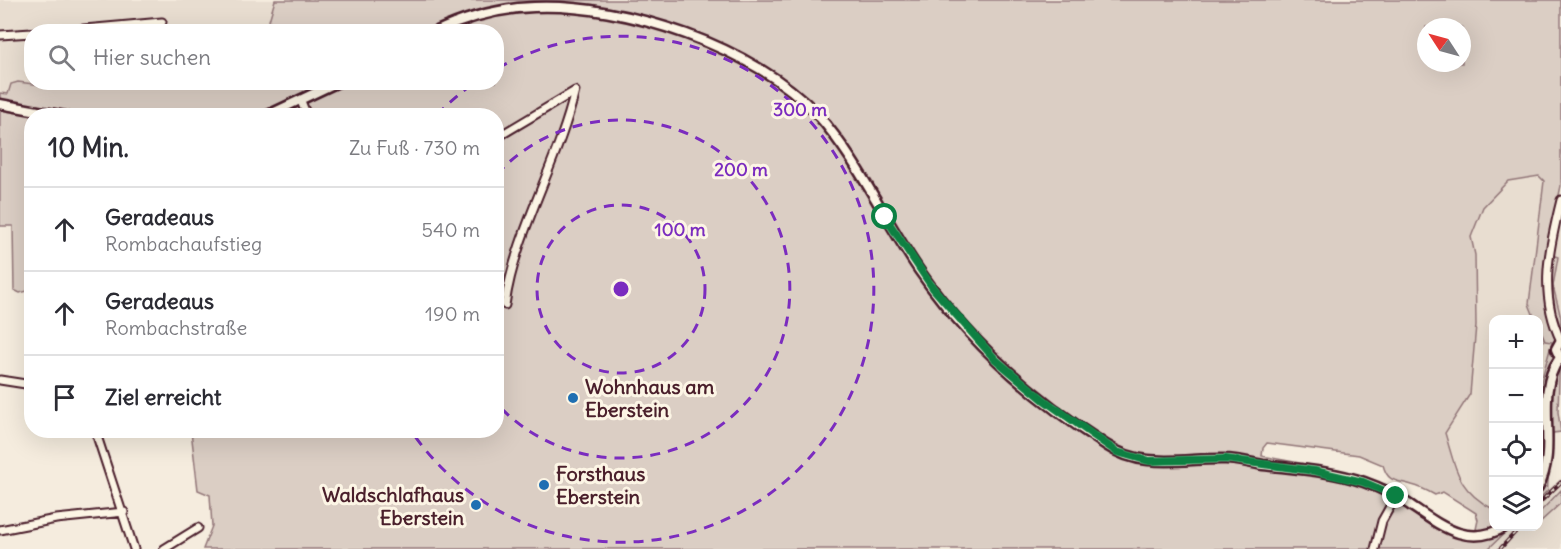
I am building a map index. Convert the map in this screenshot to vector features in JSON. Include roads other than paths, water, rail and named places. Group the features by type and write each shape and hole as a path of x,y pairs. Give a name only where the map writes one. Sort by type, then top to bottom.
{"main road":[{"path":"457,24 489,12 536,7 592,10 656,26 702,41 747,62 776,80 816,114 838,142 933,288 973,337 1017,379 1105,445 1131,458 1165,462 1238,460 1341,476 1396,496 1457,537 1467,540 1484,539 1498,531"},
{"path":"285,108 322,90"},
{"path":"0,104 24,108"},
{"path":"1542,477 1548,461 1548,384 1560,359 1556,349 1561,340"}],"street":[{"path":"140,24 162,22"},
{"path":"0,35 24,34"},
{"path":"504,133 575,91 558,146 518,255 505,304"},
{"path":"301,101 304,108"},
{"path":"1561,200 1552,240 1547,290 1549,314 1561,340"},
{"path":"0,380 24,384"},
{"path":"98,438 124,512 134,549"},
{"path":"1375,549 1382,521 1396,496"},
{"path":"0,530 56,519 124,512"},
{"path":"164,549 198,528"}],"railway":[{"path":"1543,499 1561,482"},
{"path":"1500,549 1516,531"}],"place":[{"name":"Wohnhaus am Eberstein","path":"573,398"},
{"name":"Forsthaus Eberstein","path":"544,485"},
{"name":"Waldschlafhaus Eberstein","path":"476,505"}]}
